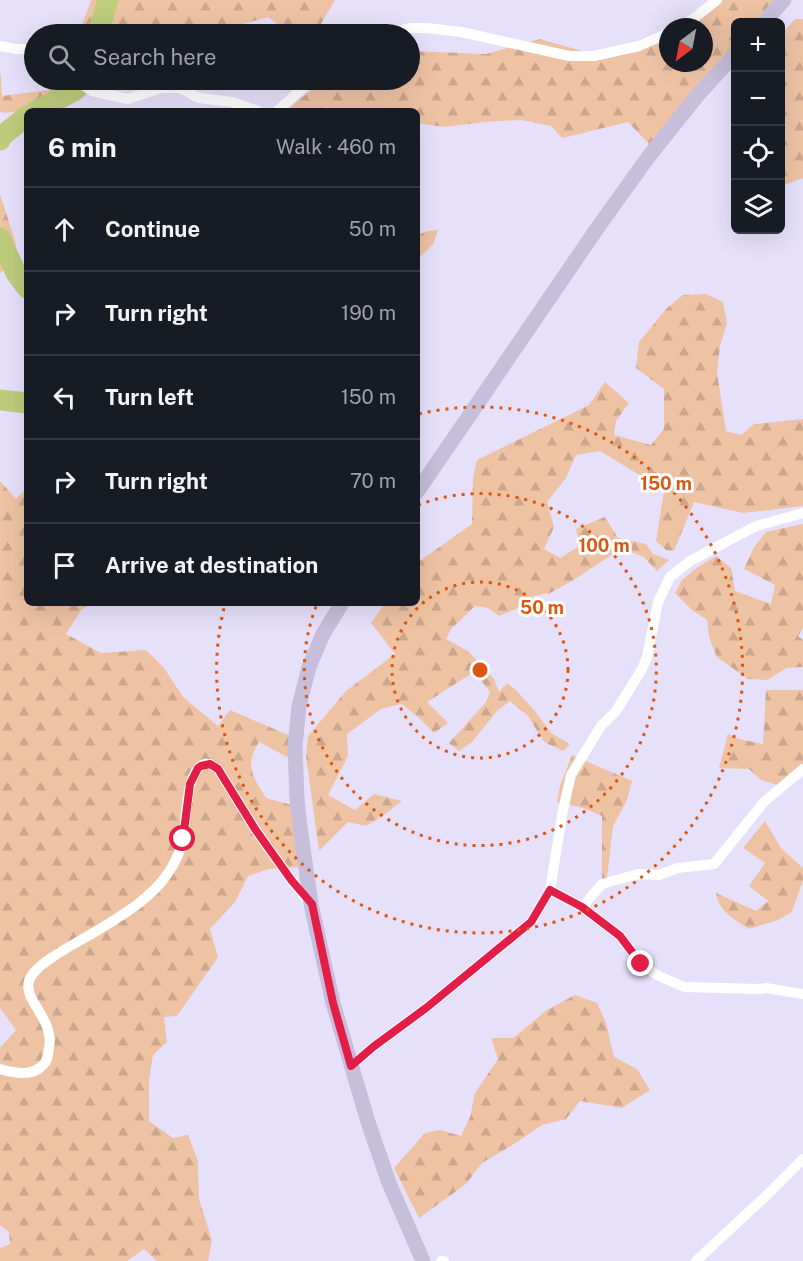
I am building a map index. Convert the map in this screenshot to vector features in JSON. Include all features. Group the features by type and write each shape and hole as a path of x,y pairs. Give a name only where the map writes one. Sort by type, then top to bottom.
{"street":[{"path":"694,18 717,0"},
{"path":"768,18 784,0"},
{"path":"420,28 461,32 569,56 594,56 639,46 659,37"},
{"path":"0,46 24,49"},
{"path":"420,488 649,156 731,58"},
{"path":"91,90 128,99 155,90"},
{"path":"184,90 199,98 232,102 249,108"},
{"path":"280,108 301,90"},
{"path":"351,1066 531,922 550,890 571,775 601,726 616,711 642,669 647,657 658,602 670,577 690,561 756,526 803,513"},
{"path":"340,606 323,634 309,667 299,706 295,746 297,799 312,904 333,1003 389,1183 423,1261"},
{"path":"0,1070 27,1073 38,1069 45,1063 51,1040 46,1021 32,1000 28,989 29,981 43,963 109,923 162,883 179,852 190,784 201,766 210,764 218,769 255,829 292,881 312,904"},
{"path":"582,907 602,884 638,874 659,875 678,868 714,864 764,802 803,769"},
{"path":"550,890 582,907 620,936 641,964 657,975 684,987 766,988 803,994"},
{"path":"696,1261 803,1158"}],"green space":[{"path":"91,0 335,0 321,24 277,24 268,17 244,24 82,24"},
{"path":"717,0 791,0 775,18 731,18 731,64 654,149 628,122 562,138 551,126 521,120 444,127 420,123 420,108 290,108 311,90 420,90 420,51 486,54 540,39 607,58 659,43 659,72 713,72 713,18 696,18"},
{"path":"795,19 803,19 803,178 785,185 785,72 785,30"},
{"path":"0,72 2,96 61,90 27,108 8,113 0,112"},
{"path":"0,194 16,244 4,270 0,273"},
{"path":"438,230 434,243 420,257 420,234"},
{"path":"706,294 723,302 727,323 720,346 717,372 726,431 741,435 754,424 803,419 803,506 743,513 694,502 674,551 666,550 656,541 665,485 646,479 600,451 576,455 566,478 547,502 554,527 544,549 560,558 580,546 576,529 605,517 618,538 646,544 653,554 669,560 657,571 644,557 622,548 572,581 550,593 529,597 516,609 499,616 488,608 475,606 451,629 446,639 468,651 494,679 499,692 507,683 516,690 551,733 570,744 563,751 544,742 528,716 510,701 497,711 472,742 459,751 449,743 486,702 490,692 474,672 427,702 448,723 434,733 401,704 381,709 347,734 348,756 328,795 355,810 374,794 402,801 366,826 348,822 319,851 306,756 308,736 346,691 395,654 371,623 383,606 420,606 420,561 472,524 473,478 477,460 589,405 605,382 629,403 616,421 614,435 651,445 664,429 664,389 636,368 639,342 667,308 683,295"},
{"path":"0,481 16,499 24,491 24,606 88,606 81,610 66,634 101,653 146,650 164,668 183,697 218,726 230,710 295,738 289,758 259,742 254,750 251,764 254,777 266,798 292,805 303,867 269,869 248,876 235,902 210,929 218,957 177,1016 164,1017 167,1042 153,1055 149,1080 149,1121 173,1138 188,1135 198,1161 199,1199 212,1240 208,1261 157,1261 144,1249 127,1261 0,1261 0,1248 10,1244 9,1232 0,1225 0,1048 16,1030 0,1008"},
{"path":"803,524 803,628 798,636 803,640 803,667 787,668 767,680 748,679 717,657 709,637 707,620 692,610 675,593 682,580 716,556 731,568 735,591 771,604 775,585 744,569 754,547 766,532"},
{"path":"766,690 803,690 803,769 777,785 761,780 749,769 719,768 728,734 763,744"},
{"path":"572,755 632,781 627,800 613,826 607,878 602,884 602,816 583,808 557,802 560,786"},
{"path":"765,821 781,848 803,868 803,880 792,912 778,920 749,929 723,910 716,893 756,911 768,901 749,886 765,863 743,848"},
{"path":"575,995 597,1003 606,1023 614,1057 637,1069 650,1090 622,1108 580,1101 566,1119 542,1125 482,1163 466,1184 419,1218 394,1168 425,1133 440,1130 461,1136 470,1117 475,1093 498,1059 491,1038 513,1038 547,1010"}],"waterway":[{"path":"101,24 108,0"},
{"path":"42,108 75,90"},
{"path":"0,140 24,118"},
{"path":"0,238 16,273 24,284"},
{"path":"0,400 24,403"}],"route":[{"path":"183,839 192,778 198,768 210,764 224,777 255,829 292,881 312,904 333,1003 351,1066 531,922 550,890 582,907 620,936 641,964"}]}
